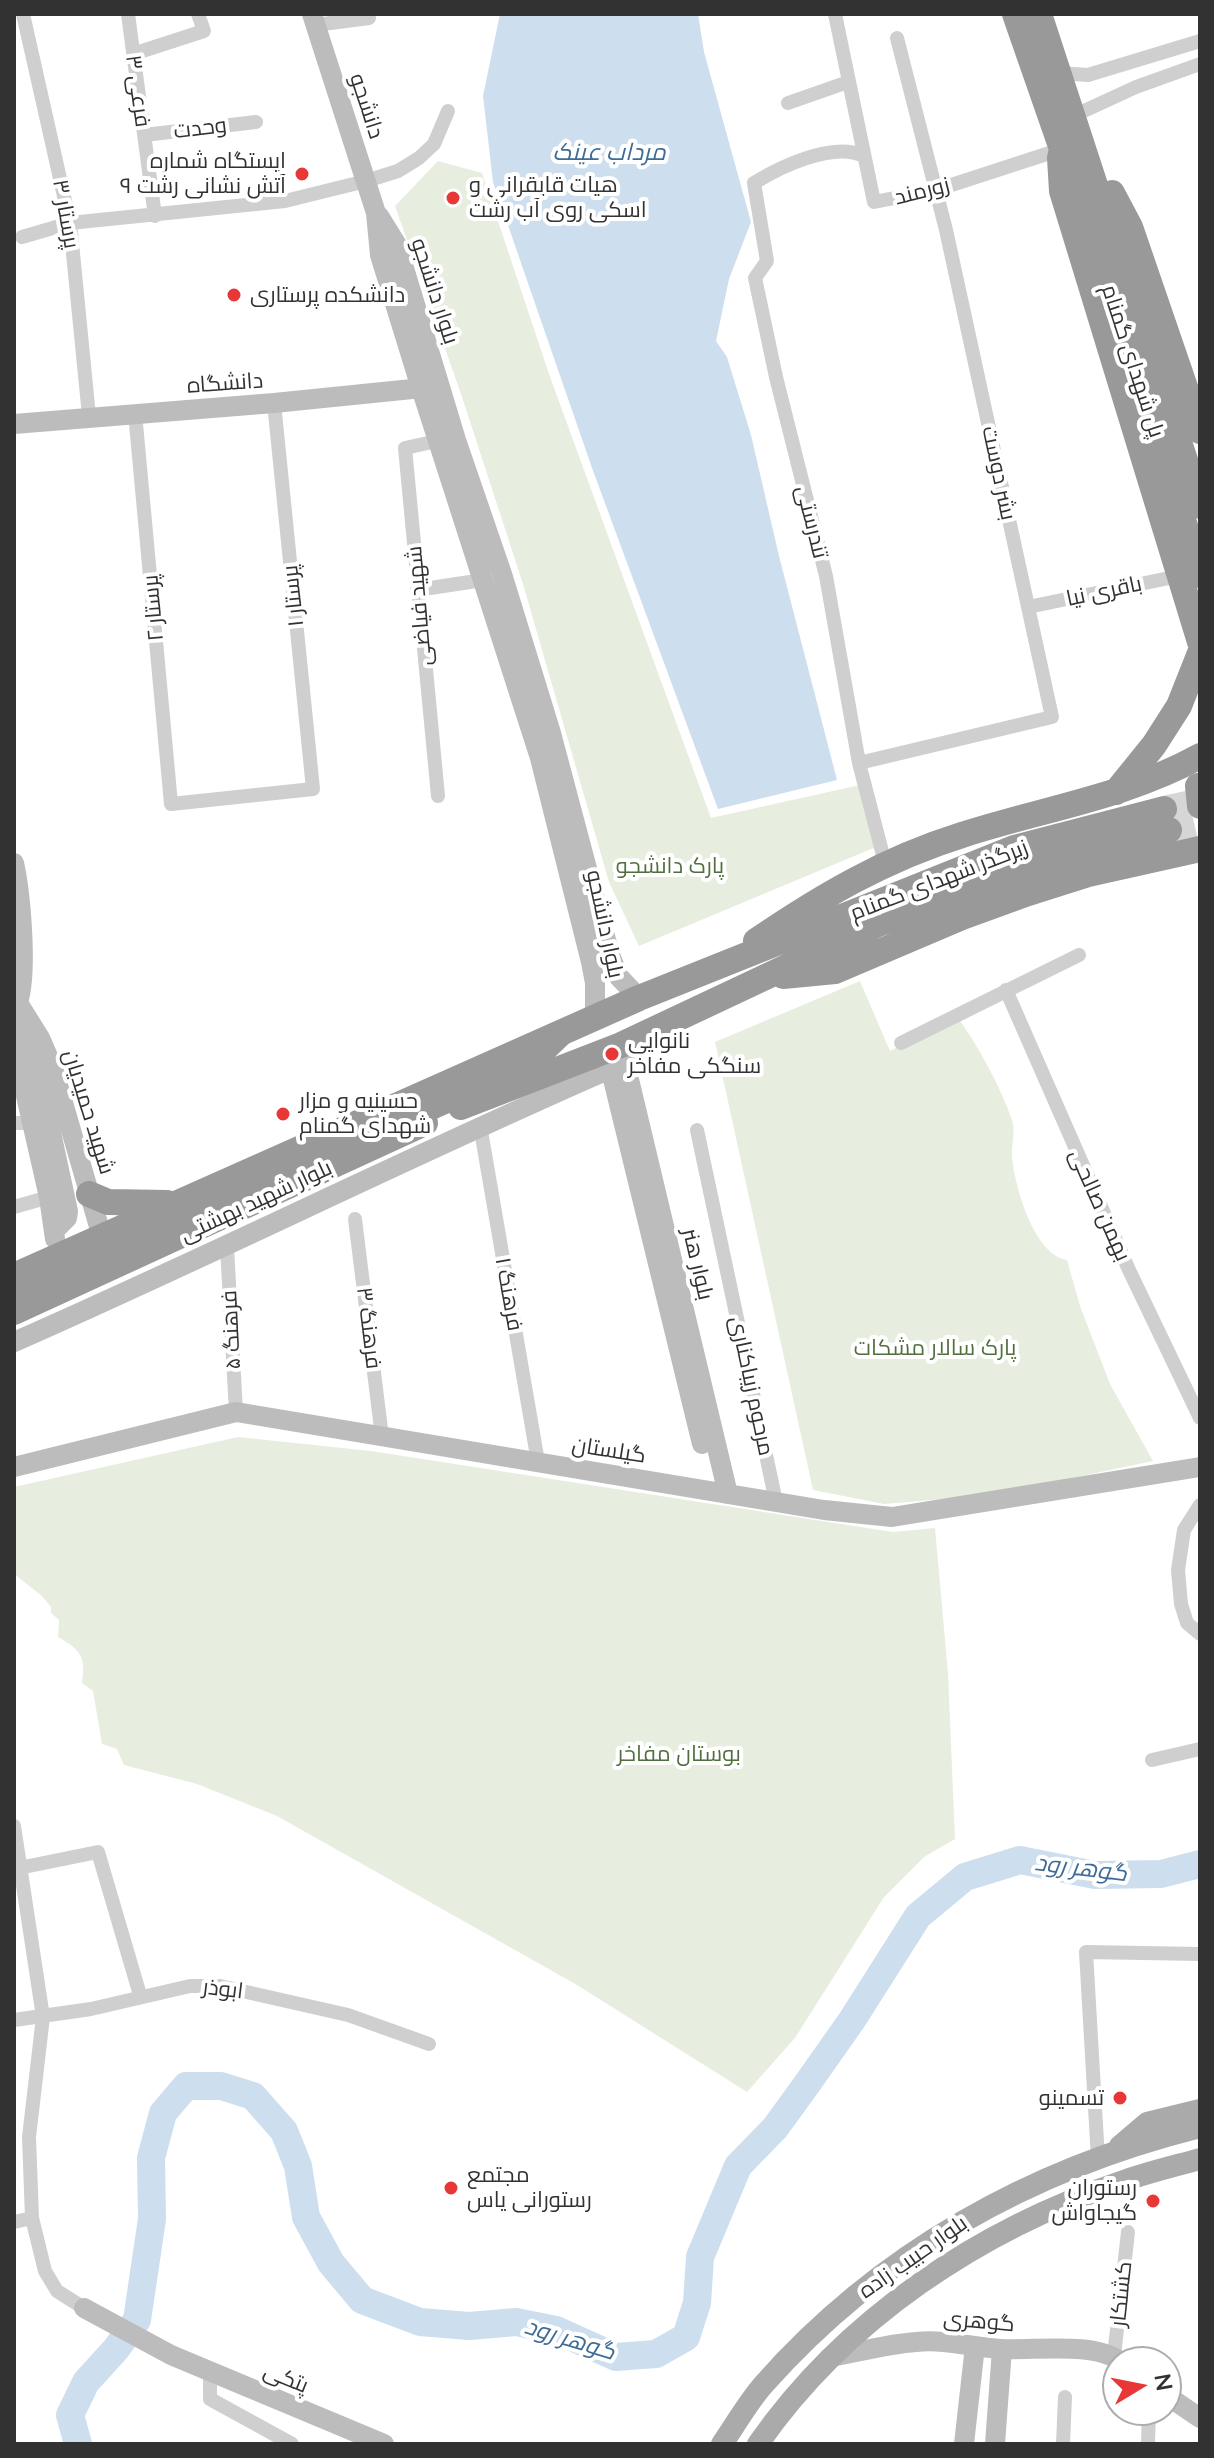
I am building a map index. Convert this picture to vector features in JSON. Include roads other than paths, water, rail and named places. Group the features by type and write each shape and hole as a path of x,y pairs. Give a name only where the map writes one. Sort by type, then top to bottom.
{"highway":[{"name":"پل شهدای گمنام","path":"1015,14 1153,424 1190,576"},
{"path":"1039,14 1075,121 1130,227 1200,431"},
{"name":"پل شهدای گمنام","path":"1075,121 1200,506"},
{"path":"1062,149 1062,191 1163,522 1190,576 1200,642"},
{"path":"1163,522 1175,534 1200,538"},
{"path":"1115,793 1154,745 1179,706 1200,653"},
{"path":"720,967 815,901 885,863 1002,823 1115,793 1171,772 1200,756"},
{"name":"زیرگذر شهدای گمنام","path":"720,967 1014,848 1167,820 970,888 876,925 763,978"},
{"path":"763,978 835,971 962,917 1028,893 1088,874 1200,849"},
{"name":"بلوار شهید بهشتی","path":"14,1276 639,998 720,967"},
{"name":"بلوار شهید بهشتی","path":"14,1312 477,1100 616,1057 763,978"},
{"path":"14,1293 530,1063 560,1034"},
{"path":"89,1194 108,1202 179,1203"},
{"path":"102,1237 113,1266"}],"main road":[{"path":"1105,2156 1147,2123 1200,2110"},
{"name":"بلوار حبیب زاده","path":"722,2444 762,2386 810,2335 888,2269 958,2222 1034,2185 1105,2156 1200,2127"},
{"name":"بلوار حبیب زاده","path":"758,2444 785,2406 831,2357 905,2293 973,2248 1122,2181 1200,2159"},
{"path":"1122,2181 1200,2171"}],"street":[{"name":"پرستار ۳","path":"23,14 70,223 89,416"},
{"name":"فرعی ۳","path":"128,14 155,216"},
{"path":"133,54 204,31 198,14"},
{"name":"زورمند","path":"835,14 874,202 936,190 1062,149"},
{"path":"314,19 369,18"},
{"name":"دانشجو","path":"314,19 376,213"},
{"name":"بشر دوست","path":"859,763 1052,717 936,190 897,38"},
{"path":"1059,73 1088,75 1200,41"},
{"path":"1075,121 1136,87 1200,64"},
{"path":"788,103 848,82"},
{"path":"22,237 70,223 285,201 366,181 398,171 419,158 434,144 448,111"},
{"name":"وحدت","path":"144,135 256,122"},
{"name":"تندرستی","path":"864,156 846,151 803,159 777,169 754,183 767,261 755,278 826,576 859,763 885,863"},
{"name":"بلوار دانشجو","path":"376,213 380,255 430,387 543,736 600,958 595,983 595,1018"},
{"name":"بلوار دانشجو","path":"430,387 437,441 492,577"},
{"name":"دانشگاه","path":"14,424 430,387"},
{"name":"پرستار ۱","path":"171,804 313,789 274,403"},
{"name":"پرستار ۲","path":"135,413 171,804"},
{"name":"شهید فیاضی","path":"437,441 405,448 438,796"},
{"name":"باقری نیا","path":"1028,607 1190,576"},
{"path":"417,590 492,577"},
{"path":"14,863 23,962 23,984 16,1009 37,1068 68,1211 67,1218 54,1231"},
{"path":"901,1043 1079,955"},
{"name":"بلوار دانشجو","path":"600,958 639,998"},
{"name":"بهمن صالحی","path":"1006,990 1129,1270 1200,1418"},
{"name":"شهید حمیدیان","path":"16,1009 40,1038 53,1068 102,1237"},
{"path":"14,1342 227,1247 616,1057"},
{"name":"بلوار هنر","path":"616,1057 720,1492"},
{"path":"14,1060 21,1074 22,1123 49,1197 54,1245 49,1261"},
{"name":"فرهنگ ۱","path":"480,1125 538,1462"},
{"name":"مرحوم زیباکناری","path":"697,1130 776,1502"},
{"path":"14,1207 49,1197"},
{"name":"فرهنگ ۳","path":"355,1219 382,1437"},
{"name":"فرهنگ ۵","path":"227,1247 236,1412"},
{"name":"گیلستان","path":"14,1467 236,1412 776,1502 892,1517 1200,1467"},
{"path":"1199,1507 1184,1530 1178,1570 1181,1604 1187,1623 1200,1634"},
{"path":"1152,1760 1200,1749"},
{"path":"14,1826 17,1868 43,2017 29,2137 32,2218 45,2271 57,2291 84,2308"},
{"path":"17,1868 98,1852 140,1995"},
{"path":"1105,2156 1086,1952 1200,1954"},
{"name":"ابوذر","path":"14,2020 91,2009 140,1995 190,1986 220,1986 348,2015 429,2044"},
{"path":"14,2222 32,2218"},
{"name":"کشتکار","path":"1119,2346 1128,2232"},
{"name":"پتکی","path":"84,2308 171,2355 384,2444"},
{"name":"گوهری","path":"831,2357 914,2342 949,2341 1002,2349 1081,2350 1102,2355"},
{"path":"964,2444 975,2346"},
{"path":"995,2444 1002,2349"},
{"path":"972,2374 984,2368 1000,2377"},
{"path":"210,2372 210,2399 292,2444"},
{"path":"1063,2444 1065,2397"},
{"path":"1182,2406 1200,2418"}],"water":[{"name":"مرداب عینک","path":"500,14 698,14 704,52 751,222 729,279 716,341 727,357 751,435 837,780 718,809 592,468 493,182 483,96"}],"waterway":[{"name":"گوهر رود","path":"78,2444 70,2415 86,2382 137,2320 152,2219 151,2158 163,2113 186,2086 221,2086 253,2096 284,2131 298,2166 306,2217 331,2263 362,2300 420,2322 469,2326 516,2322 556,2330 616,2357 656,2354 686,2337 697,2303 700,2257 738,2166 775,2128 807,2084 918,1916 965,1877 1020,1860 1095,1875 1161,1874 1200,1864"}],"tunnel":[{"path":"1164,809 1200,801"},
{"path":"1169,830 1200,823"}],"place":[{"name":"ایستگاه شماره ۹ آتش نشانی رشت","path":"302,174"},
{"name":"هیات قایقرانی و اسکی روی آب رشت","path":"453,198"},
{"name":"دانشکده پرستاری","path":"234,295"},
{"name":"نانوایی سنگکی مفاخر","path":"612,1054"},
{"name":"حسینیه و مزار شهدای گمنام","path":"283,1114"},
{"name":"تسمینو","path":"1120,2098"},
{"name":"مجتمع رستورانی یاس","path":"451,2188"},
{"name":"رستوران گیجاواش","path":"1153,2201"}],"park label":[{"name":"پارک دانشجو","path":"670,866"},
{"name":"پارک سالار مشکات","path":"935,1348"},
{"name":"بوستان مفاخر","path":"679,1754"}]}
